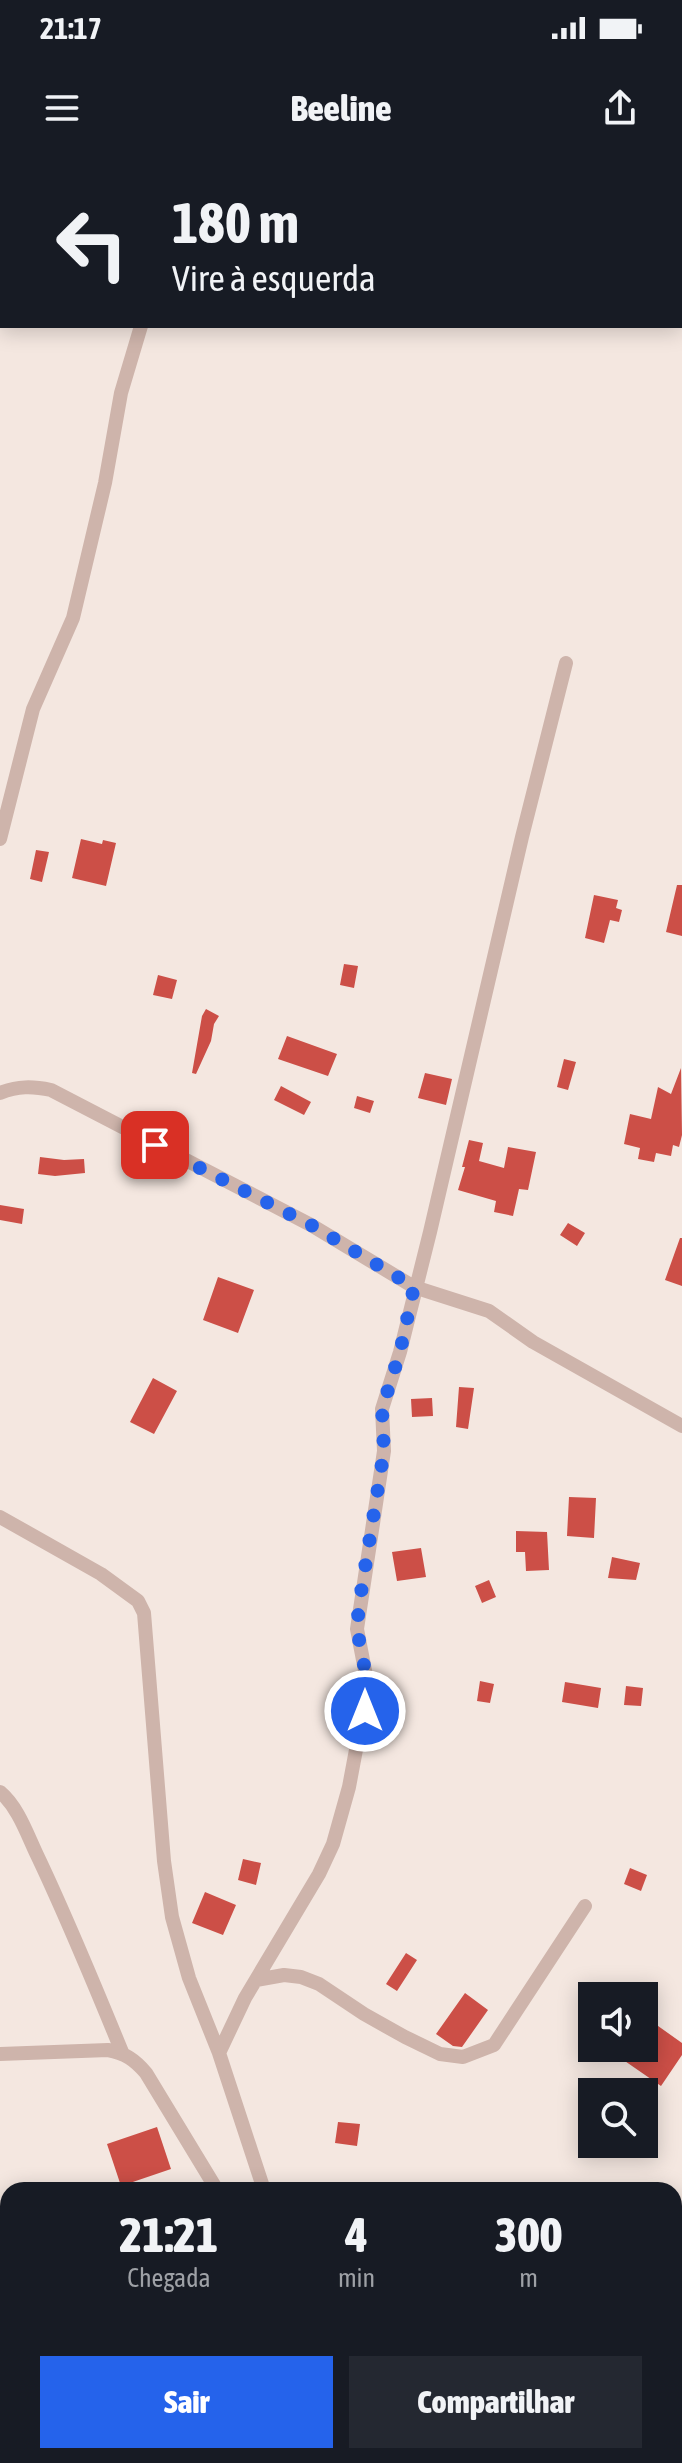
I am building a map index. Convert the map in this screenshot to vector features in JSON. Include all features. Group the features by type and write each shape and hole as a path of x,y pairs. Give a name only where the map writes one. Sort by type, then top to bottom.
{"street":[{"path":"0,839 33,709 73,618 105,483 121,393 140,328"},
{"path":"219,2053 256,1980 319,1874 333,1844 349,1787 368,1686 357,1629 384,1451 382,1409 400,1352 430,1232 518,852 566,663"},
{"path":"0,1093 34,1086 51,1090 311,1225 414,1287 489,1311 533,1342 682,1426"},
{"path":"0,1517 101,1574 138,1601 144,1613 164,1861 172,1917 189,1978 219,2053 261,2182"},
{"path":"0,1792 13,1807 43,1868 122,2052"},
{"path":"256,1980 284,1975 301,1977 319,1984 405,2037 440,2054 463,2057 494,2045 585,1906"},
{"path":"0,2054 122,2052 136,2061 146,2073 212,2182"}],"building":[{"path":"81,839 102,844 103,840 116,843 106,886 72,878"},
{"path":"36,850 49,852 42,882 30,879"},
{"path":"677,885 682,885 682,936 666,932"},
{"path":"594,895 618,900 616,908 622,910 619,922 610,920 604,943 585,938"},
{"path":"344,964 358,966 354,988 340,985"},
{"path":"158,975 177,980 172,999 153,995"},
{"path":"206,1009 219,1016 196,1074 192,1073 202,1016"},
{"path":"287,1036 337,1054 328,1076 278,1059"},
{"path":"564,1059 576,1062 568,1090 557,1087"},
{"path":"681,1068 682,1135 679,1147 673,1145 671,1156 656,1153 654,1162 638,1159 640,1148 624,1144 630,1114 651,1119 658,1087 671,1094"},
{"path":"425,1073 452,1079 446,1105 418,1098"},
{"path":"281,1086 311,1102 304,1115 274,1100"},
{"path":"357,1096 374,1101 370,1113 354,1108"},
{"path":"469,1140 483,1143 479,1161 504,1168 508,1147 536,1152 528,1190 519,1189 513,1216 494,1212 496,1201 458,1190"},
{"path":"40,1157 84,1159 85,1173 38,1174"},
{"path":"0,1205 24,1209 22,1224 0,1220"},
{"path":"568,1223 585,1233 577,1246 560,1235"},
{"path":"682,1238 682,1286 665,1280"},
{"path":"218,1277 254,1290 238,1333 203,1320"},
{"path":"153,1378 177,1391 154,1434 130,1422"},
{"path":"459,1387 474,1388 468,1429 456,1427"},
{"path":"432,1398 433,1416 412,1417 411,1399"},
{"path":"569,1497 596,1498 594,1538 567,1536"},
{"path":"516,1531 547,1532 549,1570 526,1571 525,1552 516,1552"},
{"path":"421,1548 426,1577 397,1581 392,1552"},
{"path":"612,1557 640,1563 636,1580 608,1578"},
{"path":"489,1580 496,1597 482,1603 475,1586"},
{"path":"480,1681 494,1684 490,1703 477,1701"},
{"path":"565,1682 601,1688 598,1708 562,1702"},
{"path":"626,1686 643,1688 641,1706 624,1705"},
{"path":"243,1859 261,1863 256,1885 238,1880"},
{"path":"630,1868 647,1875 641,1891 624,1884"},
{"path":"205,1892 236,1905 223,1935 192,1923"},
{"path":"406,1953 417,1960 397,1991 386,1984"},
{"path":"465,1993 488,2010 462,2047 453,2046 436,2034"},
{"path":"658,2026 682,2043 682,2055 661,2086 658,2078 649,2078 626,2062 658,2062"},
{"path":"338,2122 360,2124 357,2146 335,2143"},
{"path":"157,2127 171,2169 133,2182 120,2182 107,2144"}],"route":[{"path":"155,1145 311,1225 414,1287 400,1352 382,1409 384,1451 359,1605 357,1629 368,1686 365,1711"}]}
